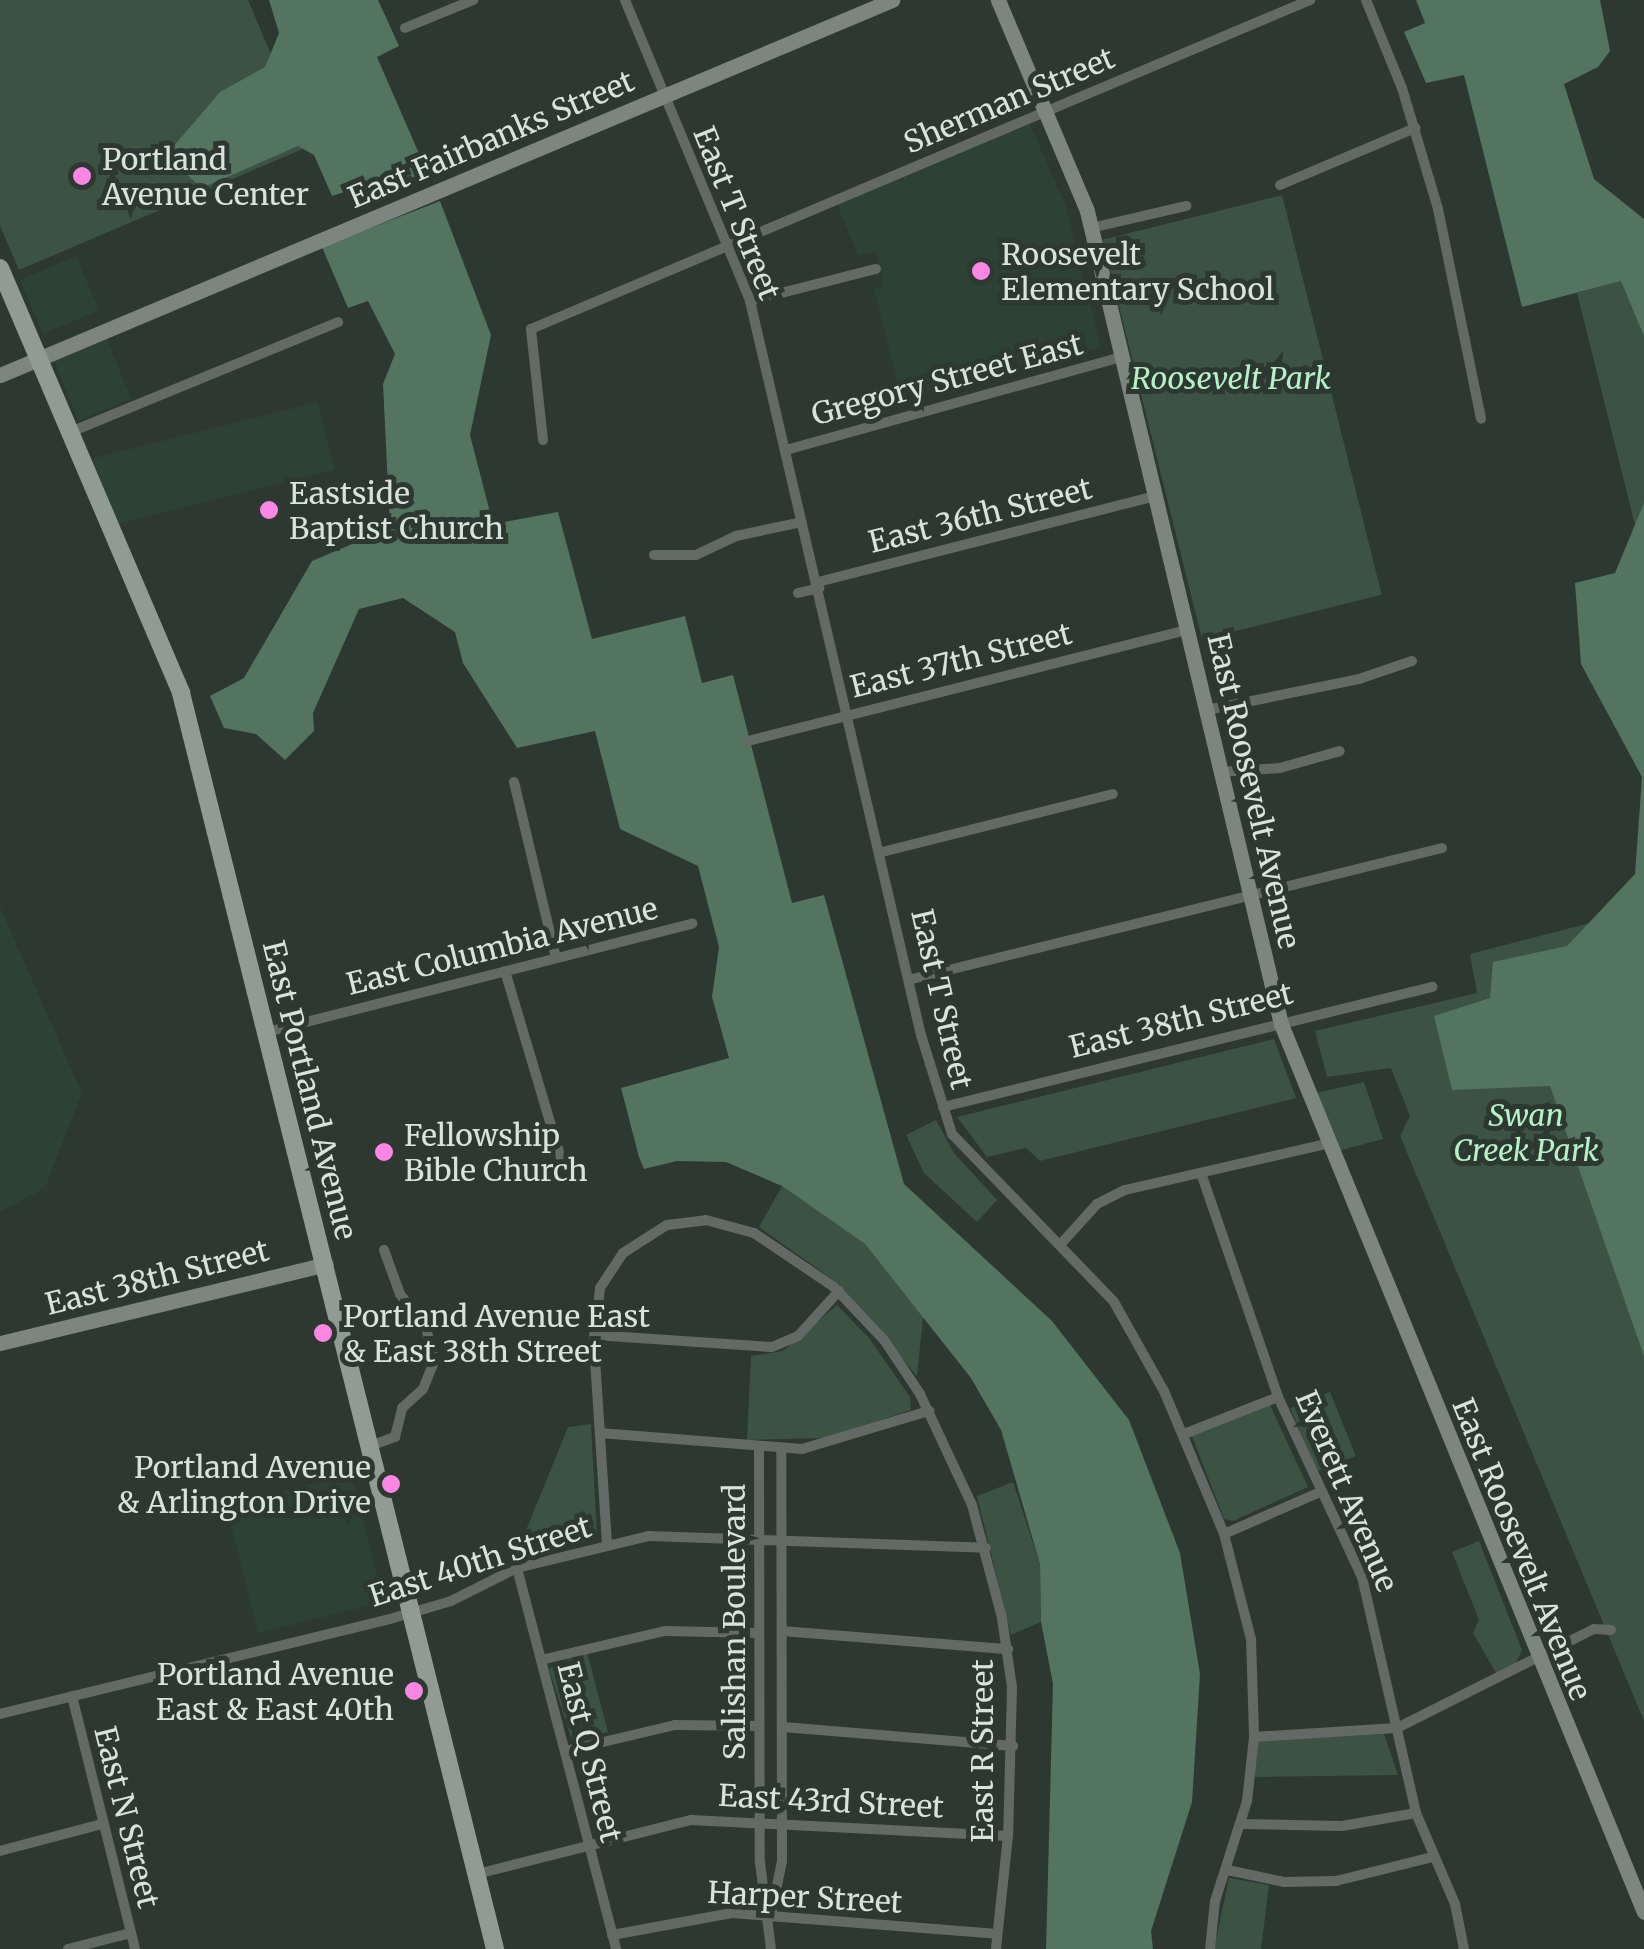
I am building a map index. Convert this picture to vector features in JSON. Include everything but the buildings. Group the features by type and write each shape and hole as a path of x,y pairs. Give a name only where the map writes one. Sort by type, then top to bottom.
{"main road":[{"name":"East Portland Avenue","path":"0,268 181,694 495,1949"}],"street":[{"path":"405,28 473,0"},
{"name":"East T Street","path":"625,0 750,301 942,1107 965,1154 1060,1245 1123,1317 1184,1434 1224,1534 1251,1639 1254,1736 1241,1824 1216,1901 1210,1949"},
{"name":"East Fairbanks Street","path":"0,375 892,0"},
{"name":"East Roosevelt Avenue","path":"998,0 1091,228 1282,1024 1537,1660 1644,1912"},
{"name":"Sherman Street","path":"543,440 530,328 1310,0"},
{"path":"1366,0 1415,128 1470,338 1481,419"},
{"path":"1280,185 1415,128"},
{"path":"1091,228 1186,206"},
{"path":"750,301 876,269"},
{"path":"68,433 338,322"},
{"name":"Gregory Street East","path":"786,450 1122,357"},
{"name":"East 36th Street","path":"798,593 1155,496"},
{"path":"654,555 696,555 736,536 802,522"},
{"name":"East 37th Street","path":"748,742 849,713 1187,630"},
{"path":"1207,710 1359,679 1412,661"},
{"path":"1222,772 1280,768 1340,751"},
{"path":"514,782 556,958"},
{"path":"882,852 1113,794"},
{"path":"912,979 1442,848"},
{"name":"East Columbia Avenue","path":"267,1032 692,924"},
{"path":"505,971 560,1156"},
{"name":"East 38th Street","path":"942,1107 1432,987"},
{"path":"1060,1245 1111,1196 1330,1143"},
{"name":"Everett Avenue","path":"1201,1172 1278,1397 1362,1577 1416,1813 1432,1858 1455,1904 1464,1949"},
{"name":"East R Street","path":"594,1335 600,1288 623,1253 652,1232 685,1220 728,1223 754,1234 838,1291 884,1340 929,1412 986,1548 1008,1650 1013,1746 996,1949"},
{"path":"370,1446 395,1437 402,1408 423,1389 434,1362 426,1328 400,1294 384,1250"},
{"name":"East 38th Street","path":"0,1344 326,1264"},
{"path":"607,1544 594,1335 772,1347 798,1336 838,1291"},
{"path":"1184,1434 1278,1397"},
{"path":"600,1433 781,1450 824,1446 929,1412"},
{"name":"Salishan Boulevard","path":"759,1448 759,1819 762,1889 771,1915 771,1949"},
{"name":"Salishan Boulevard","path":"771,1915 779,1900 782,1820 781,1450"},
{"path":"1224,1534 1320,1492"},
{"name":"East 40th Street","path":"0,1714 412,1613 516,1568 607,1544 674,1533 986,1548"},
{"name":"East Q Street","path":"516,1568 616,1949"},
{"path":"1254,1736 1397,1728 1596,1628 1611,1630"},
{"path":"541,1660 665,1630 758,1633"},
{"path":"782,1631 1008,1650"},
{"name":"East N Street","path":"72,1696 135,1949"},
{"path":"565,1751 675,1725 759,1726"},
{"path":"783,1727 1013,1746"},
{"path":"1241,1824 1342,1826 1416,1813"},
{"name":"East 43rd Street","path":"477,1874 691,1820 782,1820 1008,1836"},
{"path":"0,1851 102,1824"},
{"path":"1228,1870 1284,1882 1336,1881 1432,1858"},
{"name":"Harper Street","path":"612,1935 702,1915 771,1915 997,1934"},
{"path":"68,1949 130,1932"}],"shaded area":[{"path":"269,0 378,0 399,46 377,57 427,172 359,201 354,189 332,196 314,155 298,146 202,188 178,167 173,147 220,92 265,67 279,33"},
{"path":"1416,0 1600,0 1610,51 1598,67 1564,84 1594,179 1644,219 1644,336 1621,281 1522,307 1464,75 1426,83 1404,32 1425,23"},
{"name":"Roosevelt Elementary School","path":"1030,124 1066,207 1101,347 901,397 874,289 884,286 876,252 858,255 837,205"},
{"path":"440,201 491,335 470,435 493,524 558,512 592,639 685,616 702,683 733,675 792,903 824,895 904,1184 1052,1321 1129,1420 1180,1553 1200,1674 1192,1802 1151,1931 1153,1949 1046,1949 1053,1684 1041,1622 1040,1564 1001,1430 971,1378 865,1244 782,1186 726,1162 677,1161 644,1169 621,1088 729,1058 712,997 719,947 698,866 620,829 595,731 517,748 463,663 455,632 403,598 359,609 313,713 314,731 285,760 256,734 224,728 210,696 244,678 312,561 390,528 383,384 395,354 368,301 348,308 322,247"},
{"path":"76,256 99,310 43,334 20,280"},
{"path":"106,337 131,399 78,420 53,358"},
{"path":"318,402 335,470 110,526 93,458"},
{"path":"1644,503 1644,1356 1550,1086 1452,1090 1434,1016 1490,998 1493,962 1567,946 1635,874 1642,777 1581,664 1575,583 1615,573"},
{"path":"0,907 82,1093 45,1188 0,1212"},
{"path":"352,1474 384,1602 258,1634 226,1505"}],"green space":[{"path":"0,0 248,0 310,146 19,270 0,226"},
{"name":"Roosevelt Park","path":"1282,195 1382,595 1202,640 1102,240"},
{"path":"1644,274 1644,561 1577,293"},
{"name":"Swan Creek Park","path":"1644,909 1644,1721 1400,1136 1410,1116 1391,1068 1327,1077 1315,1031 1477,993 1470,954"},
{"path":"1274,1039 1296,1098 1040,1161 1026,1148 987,1157 957,1117"},
{"path":"1364,1082 1383,1139 1338,1151 1316,1093"},
{"path":"936,1120 954,1153 997,1200 977,1222 924,1173 906,1135"},
{"path":"782,1186 865,1244 923,1317 917,1376 839,1284 759,1227"},
{"path":"837,1305 869,1338 910,1397 911,1410 826,1438 747,1440 751,1356 783,1351"},
{"path":"1330,1392 1356,1456 1316,1472 1290,1408"},
{"path":"1270,1405 1308,1487 1233,1521 1224,1519 1192,1436"},
{"path":"591,1424 597,1536 514,1560 568,1427"},
{"path":"1013,1482 1040,1564 1041,1622 1011,1635 977,1496"},
{"path":"1479,1541 1522,1650 1515,1665 1496,1673 1473,1633 1479,1620 1452,1552"},
{"path":"587,1652 608,1732 572,1741 549,1669"},
{"path":"1384,1734 1398,1775 1253,1777 1256,1743 1264,1740"},
{"path":"1229,1878 1269,1885 1261,1949 1214,1949"}],"place":[{"name":"Portland Avenue Center","path":"82,176"},
{"name":"Roosevelt Elementary School","path":"981,271"},
{"name":"Eastside Baptist Church","path":"269,510"},
{"name":"Fellowship Bible Church","path":"384,1152"},
{"name":"Portland Avenue East & East 38th Street","path":"323,1333"},
{"name":"Portland Avenue & Arlington Drive","path":"391,1484"},
{"name":"Portland Avenue East & East 40th","path":"414,1691"}]}
